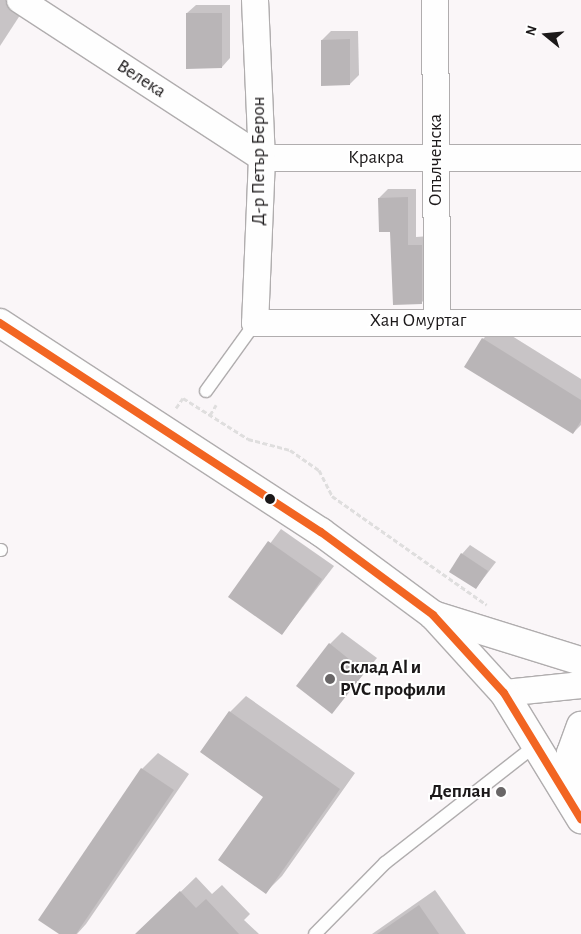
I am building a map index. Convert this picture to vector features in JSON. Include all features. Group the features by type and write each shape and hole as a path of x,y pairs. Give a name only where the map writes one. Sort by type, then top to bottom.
{"main road":[{"path":"0,322 321,532 433,615 504,693 575,808"},
{"path":"433,615 581,661"},
{"path":"575,808 571,752 581,726"}],"street":[{"name":"Велека","path":"20,0 262,158"},
{"name":"Д-р Петър Берон","path":"255,0 262,158 255,323"},
{"name":"Опълченска","path":"435,0 437,320"},
{"name":"Кракра","path":"262,158 581,158"},
{"name":"Хан Омуртаг","path":"255,323 437,320 581,323"},
{"path":"504,693 581,685"}],"lane":[{"path":"206,391 255,323"},
{"path":"315,934 385,863 536,745"}],"path":[{"path":"161,428 183,398 210,415"}],"building":[{"path":"186,13 222,13 222,68 186,69"},
{"path":"350,39 350,85 321,86 321,40"},
{"path":"408,197 408,245 422,245 422,304 393,305 390,232 379,232 378,198"},
{"path":"482,338 581,400 581,421 573,434 464,367"},
{"path":"268,541 322,579 282,635 228,597"},
{"path":"461,553 488,571 476,589 449,572"},
{"name":"Склад Al и PVC профили","path":"329,643 365,672 332,714 296,686"},
{"path":"229,711 340,789 266,894 218,860 263,797 200,752"},
{"path":"141,768 174,790 76,934 59,934 38,920"},
{"path":"180,891 196,908 206,899 239,934 135,934"},
{"path":"419,905 439,934 377,934"}],"transit line":[{"path":"0,323 321,532 433,615 504,693 581,819"}],"place":[{"name":"Склад Al и PVC профили","path":"330,679"},
{"name":"Деплан","path":"501,792"}]}
